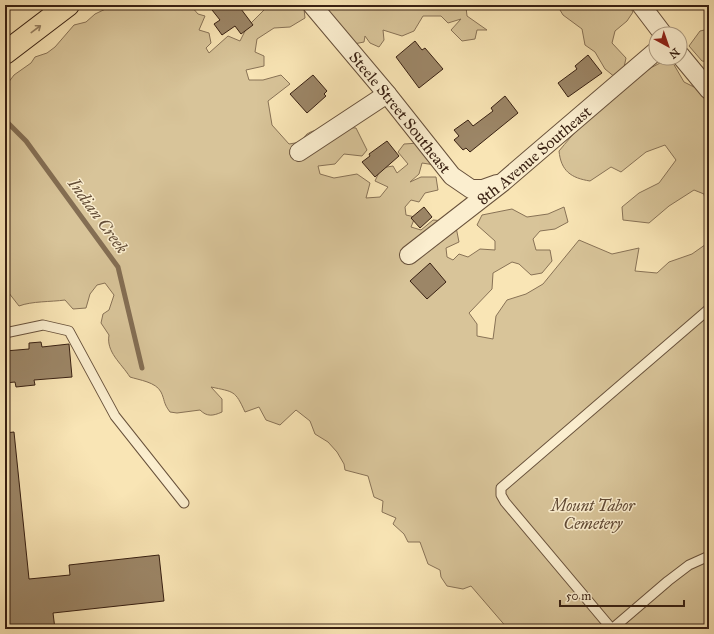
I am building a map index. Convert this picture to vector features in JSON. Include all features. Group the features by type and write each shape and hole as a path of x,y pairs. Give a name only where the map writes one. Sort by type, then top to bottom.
{"highway":[{"path":"5,53 68,5"}],"street":[{"name":"Steele Street Southeast","path":"312,5 387,94 452,176 461,184 471,189 483,189 503,182"},
{"path":"641,5 657,26"},
{"name":"8th Avenue Southeast","path":"409,256 503,182 648,58"},
{"path":"688,65 709,90"},
{"path":"299,152 387,94"}],"lane":[{"path":"709,309 501,488 501,495 505,502 611,629 689,565 709,556"},
{"path":"5,332 43,325 69,331 115,416 184,503"}],"green space":[{"name":"Mount Tabor Cemetery","path":"114,5 193,5 191,6 198,14 205,16 199,30 209,33 211,43 206,48 209,53 228,36 240,41 247,27 269,5 300,5 304,9 305,18 290,27 274,28 257,39 255,52 264,56 264,66 246,70 249,80 263,80 281,75 290,84 268,101 272,125 289,144 301,142 306,135 317,130 356,128 367,150 362,156 344,154 335,164 318,166 320,174 334,178 357,174 370,183 366,198 380,197 388,187 375,181 381,168 393,166 397,173 408,164 398,152 404,144 434,142 435,165 422,163 419,174 410,182 421,177 436,177 438,190 425,193 419,202 411,200 405,207 406,215 415,217 411,227 421,230 433,220 445,221 456,227 459,242 446,248 447,257 453,260 459,254 468,257 480,249 495,250 495,241 477,225 482,215 512,209 527,217 548,214 564,207 568,222 555,229 540,231 533,239 536,250 550,250 552,261 542,273 531,275 519,264 512,262 493,273 492,289 469,313 477,324 477,336 493,339 496,316 507,300 526,294 543,284 579,240 612,254 639,248 635,271 657,273 669,262 692,254 709,242 709,629 508,629 471,586 463,589 447,586 441,577 440,570 428,564 420,542 408,542 404,534 393,524 396,518 382,512 383,501 374,497 368,476 345,470 344,464 337,452 328,442 315,434 310,421 296,410 280,425 266,420 259,407 245,412 239,400 233,393 211,387 222,399 222,412 210,415 205,414 200,410 177,413 170,412 159,389 147,382 130,377 112,352 109,335 101,323 103,314 109,310 114,295 105,283 97,285 90,294 86,308 73,309 65,300 36,302 19,306 5,288 5,87 14,75 31,63 35,57 47,53 55,47 74,25 86,22 95,14"},
{"path":"329,5 463,5 466,7 467,16 487,30 477,30 475,39 462,41 451,30 461,19 448,23 441,16 423,16 414,31 402,36 383,30 384,40 379,47 370,43 365,36 364,42 354,44 329,15"},
{"path":"557,5 629,5 633,12 627,21 615,31 612,43 626,58 623,72 616,78 605,69 595,52 585,45 582,29 563,15"},
{"path":"709,29 709,62 702,61 689,46 700,31"},
{"path":"654,66 675,66 684,82 696,88 709,104 709,221 704,194 694,190 669,206 649,223 623,220 622,207 639,193 659,183 676,160 665,145 646,152 621,172 611,167 590,181 577,178 572,175 562,164 559,151 581,126 605,102 631,80"}],"building":[{"path":"208,5 238,5 253,25 241,34 235,26 222,35 214,24 220,20"},
{"path":"415,41 422,50 425,48 443,69 419,88 396,57"},
{"path":"588,55 602,73 568,97 558,83 577,69 575,66"},
{"path":"313,75 327,91 324,94 326,96 307,113 290,94"},
{"path":"505,96 518,113 470,152 466,148 463,150 454,140 459,136 454,130 468,120 473,126 493,111 491,108"},
{"path":"387,141 399,156 375,177 362,162 370,156 369,154"},
{"path":"424,207 432,217 420,228 411,218"},
{"path":"430,263 446,282 427,299 410,281"},
{"path":"41,342 42,347 69,344 72,377 34,380 35,385 16,387 15,382 5,383 5,351 29,349 29,343"},
{"path":"14,432 29,579 70,575 69,565 159,555 164,601 53,613 55,629 5,629 5,433"}],"waterway":[{"name":"Indian Creek","path":"5,120 26,141 118,267 142,368"}]}
